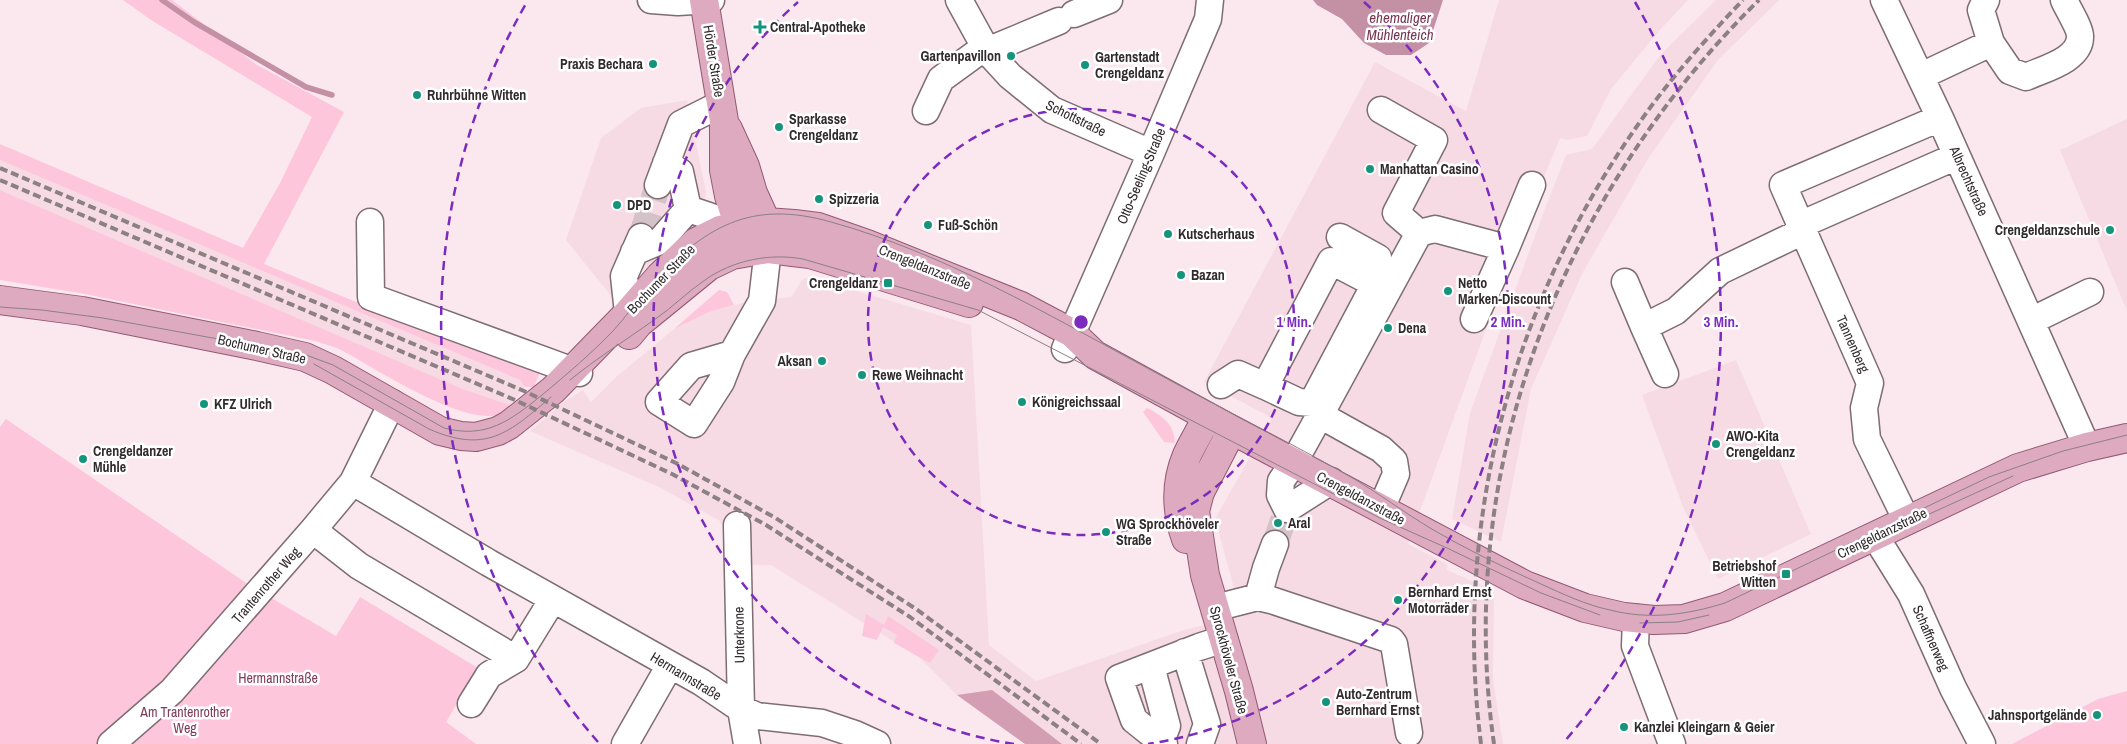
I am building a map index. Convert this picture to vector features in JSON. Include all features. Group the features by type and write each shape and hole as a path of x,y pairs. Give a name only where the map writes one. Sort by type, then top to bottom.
{"main road":[{"name":"Hörder Straße","path":"706,0 723,113 724,170 729,196 739,226"},
{"name":"Hörder Straße","path":"723,113 745,166 752,193 760,241"},
{"name":"Crengeldanzstraße","path":"739,226 760,241 818,227 955,288 1021,306 1069,341 1232,430 1525,585 1585,608 1636,618 1654,620 1684,619 1725,607 2018,468 2087,446 2127,438"},
{"name":"Bochumer Straße","path":"0,300 82,310 305,357 333,370 440,430 461,436 476,437 498,431 509,425 553,390 566,384 576,371 626,338 633,318 654,282 696,242 720,230 739,226"},
{"name":"Bochumer Straße","path":"633,318 709,266 760,241"},
{"name":"Sprockhöveler Straße","path":"1206,575 1189,546 1181,525 1177,502 1178,488 1187,455 1207,416"},
{"name":"Sprockhöveler Straße","path":"1232,430 1200,492 1195,511 1206,575 1252,744"}],"street":[{"path":"651,0 706,0"},
{"name":"Schottstraße","path":"959,0 986,49 1010,76 1052,110 1151,153"},
{"path":"926,111 941,79 986,49 1109,0"},
{"name":"Albrechtstraße","path":"1884,0 1921,76 2087,446"},
{"path":"1986,0 1981,10 1991,43 2010,71 2026,77 2066,59 2077,49 2080,36 2064,0"},
{"name":"Otto-Seeling-Straße","path":"1069,341 1151,153 1203,6"},
{"path":"1921,76 1991,43"},
{"path":"1381,110 1434,140 1396,213 1419,233"},
{"path":"688,209 680,172 662,174 681,124 723,113"},
{"name":"Tannenberg","path":"1907,521 1867,439 1864,408 1870,383 1784,185 1940,118"},
{"path":"1644,327 1676,311 1720,271 1795,236 1800,225 1957,156"},
{"path":"1474,319 1532,185"},
{"path":"688,209 739,226"},
{"path":"633,318 624,276 637,245 660,241 688,209"},
{"path":"370,222 372,297 576,371"},
{"path":"1316,409 1419,233 1435,229 1506,248"},
{"path":"1331,481 1287,509 1280,495 1281,481 1294,462 1316,409 1375,284 1378,258 1340,237"},
{"path":"738,344 750,289 750,272 760,241"},
{"path":"1265,386 1331,261 1375,284"},
{"path":"1625,282 1665,374"},
{"path":"2031,321 2090,292"},
{"path":"1221,384 1238,374 1316,409 1381,449 1394,461 1396,474 1381,509"},
{"name":"Trantenrother Weg","path":"111,744 172,691 353,482 392,403"},
{"name":"Hermannstraße","path":"353,482 553,599 701,682 741,709 757,716 822,724 855,734 877,744"},
{"name":"Unterkrone","path":"737,525 741,709 747,744"},
{"path":"313,530 359,566 516,659"},
{"name":"Schaffnerweg","path":"1875,536 1912,594 1954,688 1982,744"},
{"path":"1258,597 1275,544"},
{"path":"1215,608 1258,597 1391,640 1394,644 1410,733"},
{"path":"471,704 489,675 516,659 553,599"},
{"path":"1636,618 1635,646 1672,744"},
{"path":"1163,742 1167,726 1151,666 1224,639"},
{"path":"1185,652 1207,724 1200,744"},
{"path":"625,744 670,665"}],"shaded area":[{"path":"1499,0 1688,0 1659,31 1611,89 1587,136 1567,140 1560,138 1520,236 1408,544 1447,564 1447,570 1494,591 1493,680 1503,744 1025,744 957,695 920,658 771,565 746,565 730,529 720,523 720,521 663,489 530,431 565,401 583,390 591,402 615,378 674,329 709,312 746,302 791,297 802,280 814,278 971,325 989,645 1036,681 1187,629 1242,617 1215,519 1272,418 1204,382 1375,62 1466,111"},
{"path":"1716,0 1779,0 1718,60 1649,157 1583,272 1531,389 1501,542 1452,519 1470,413 1566,155 1592,149 1661,54"},
{"path":"687,100 706,192 702,213 693,227 612,297 566,240 601,138 641,108"},
{"name":"Crengeldanzschule","path":"2127,119 2127,311 2060,150"},
{"path":"0,160 520,380 525,387 510,405 463,389 0,190"},
{"name":"AWO-Kita Crengeldanz","path":"1736,360 1811,534 1718,579 1683,507 1642,395"},
{"path":"992,690 1062,744 1025,744 957,695"}],"green space":[{"path":"123,0 172,0 257,65 344,112 264,264 441,337 536,363 542,367 534,387 525,387 520,380 0,160 0,144 243,248 280,183 312,117 151,20"},
{"path":"0,190 463,389 510,405 498,415 478,415 454,409 427,397 341,350 315,341 85,294 0,280"},
{"path":"719,290 727,292 734,305 709,312 674,329"},
{"path":"1147,408 1167,421 1175,443 1164,442 1143,412"},
{"path":"6,419 255,589 172,684 101,744 0,744 0,427"},
{"name":"Hermannstraße","path":"263,593 336,636 360,597 478,668 446,722 476,744 121,744"},
{"path":"866,614 884,625 888,616 939,650 930,663 894,643 897,635 883,627 877,640 862,636"},
{"name":"Jahnsportgelände","path":"2127,691 2127,744 2012,744 2098,699"}],"water":[{"name":"ehemaliger Mühlenteich","path":"1313,0 1443,0 1429,43 1411,55 1386,55 1364,43 1342,19 1317,5"}],"waterway":[{"path":"162,0 194,22 306,87 332,95"}],"tunnel":[{"path":"641,237 658,185"},
{"path":"1275,544 1287,509"}],"tram line":[{"path":"0,307 103,318 306,355 333,365 444,428 473,431 485,429 508,420 542,395 605,340 645,291 670,265 710,234 730,223 752,217 776,214 802,216 831,222 873,235 914,250 994,286 1330,466 1430,528 1471,550 1527,578 1583,602 1601,608 1639,615 1668,615 1696,611 1725,603 1989,477 2063,451 2127,435"},
{"path":"570,380 661,315 698,285 727,267 765,258 790,257 803,259 978,310 1382,519 1541,593 1600,615"},
{"path":"314,364 429,429 466,440 496,436 509,430 551,397"},
{"path":"1872,540 2013,476"},
{"path":"1640,623 1678,622 1709,615"}],"railway":[{"path":"1481,744 1474,663 1476,582 1484,501 1501,422 1524,345 1554,270 1591,198 1635,129 1673,78 1743,0"},
{"path":"1494,744 1486,640 1491,538 1508,438 1538,341 1578,248 1629,159 1689,76 1759,0"},
{"path":"0,168 524,391 676,463 774,517 916,609 1101,744"},
{"path":"0,180 515,400 672,474 766,525 910,617 1081,744"}],"place":[{"name":"Central-Apotheke","path":"760,27"},
{"name":"Gartenpavillon","path":"1011,56"},
{"name":"Praxis Bechara","path":"653,64"},
{"name":"Gartenstadt Crengeldanz","path":"1085,65"},
{"name":"Ruhrbühne Witten","path":"417,95"},
{"name":"Sparkasse Crengeldanz","path":"779,127"},
{"name":"Manhattan Casino","path":"1370,169"},
{"name":"Spizzeria","path":"819,199"},
{"name":"DPD","path":"617,205"},
{"name":"Fuß-Schön","path":"928,225"},
{"name":"Crengeldanzschule","path":"2110,230"},
{"name":"Kutscherhaus","path":"1168,234"},
{"name":"Bazan","path":"1181,275"},
{"name":"Crengeldanz","path":"888,283"},
{"name":"Netto Marken-Discount","path":"1448,291"},
{"name":"Dena","path":"1388,328"},
{"name":"Aksan","path":"822,361"},
{"name":"Rewe Weihnacht","path":"862,375"},
{"name":"Königreichssaal","path":"1022,402"},
{"name":"KFZ Ulrich","path":"204,404"},
{"name":"AWO-Kita Crengeldanz","path":"1716,444"},
{"name":"Crengeldanzer Mühle","path":"83,459"},
{"name":"Aral","path":"1278,523"},
{"name":"WG Sprockhöveler Straße","path":"1106,532"},
{"name":"Betriebshof Witten","path":"1786,574"},
{"name":"Bernhard Ernst Motorräder","path":"1398,600"},
{"name":"Auto-Zentrum Bernhard Ernst","path":"1326,702"},
{"name":"Jahnsportgelände","path":"2097,715"},
{"name":"Kanzlei Kleingarn & Geier","path":"1624,727"}],"park label":[{"name":"Am Trantenrother Weg","path":"185,720"}]}
